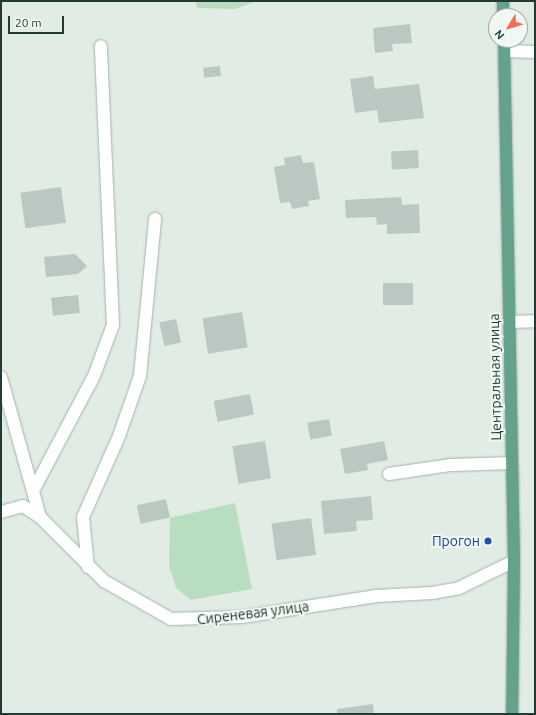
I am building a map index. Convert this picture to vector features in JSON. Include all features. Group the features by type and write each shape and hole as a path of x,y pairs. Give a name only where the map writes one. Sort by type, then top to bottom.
{"main road":[{"name":"Центральная улица","path":"504,48 514,561 512,714"}],"street":[{"path":"32,491 94,376 113,325 101,46"},
{"path":"514,48 535,52"},
{"path":"88,567 83,517 119,436 140,376 155,219"},
{"path":"509,322 535,321"},
{"path":"1,377 40,517"},
{"path":"389,474 451,465 512,463"},
{"name":"Сиреневая улица","path":"1,512 23,506 40,517 88,567 150,610 171,619 197,621 376,596 459,588 514,561"}],"green space":[{"path":"196,1 257,1 235,9 197,8"},
{"path":"235,503 252,589 191,600 176,588 169,565 170,518"}],"building":[{"path":"410,24 412,43 392,44 393,51 375,53 373,28"},
{"path":"220,66 221,76 204,78 203,68"},
{"path":"373,76 375,89 419,84 424,118 379,123 377,110 355,113 350,79"},
{"path":"418,150 419,168 392,169 391,151"},
{"path":"301,155 303,163 314,162 320,199 308,201 309,206 292,209 290,202 280,203 274,167 285,165 284,158"},
{"path":"61,187 66,223 25,228 20,193"},
{"path":"401,197 402,205 419,204 420,233 387,234 387,224 377,225 376,217 346,218 345,200"},
{"path":"75,254 87,266 78,274 46,277 44,257"},
{"path":"383,283 413,283 413,305 383,305"},
{"path":"78,295 80,313 53,316 51,298"},
{"path":"242,312 248,348 208,354 202,318"},
{"path":"176,319 181,342 164,346 159,323"},
{"path":"250,394 254,415 218,422 214,401"},
{"path":"329,419 332,436 310,440 307,423"},
{"path":"265,441 271,479 238,484 232,446"},
{"path":"384,441 388,460 367,464 368,470 345,474 340,449"},
{"path":"371,496 373,520 356,521 357,531 324,534 321,501"},
{"path":"166,499 170,518 141,524 137,505"},
{"path":"311,518 316,555 277,560 271,524"},
{"path":"373,704 374,714 337,714 337,709"}],"place":[{"name":"Прогон","path":"488,541"}]}
